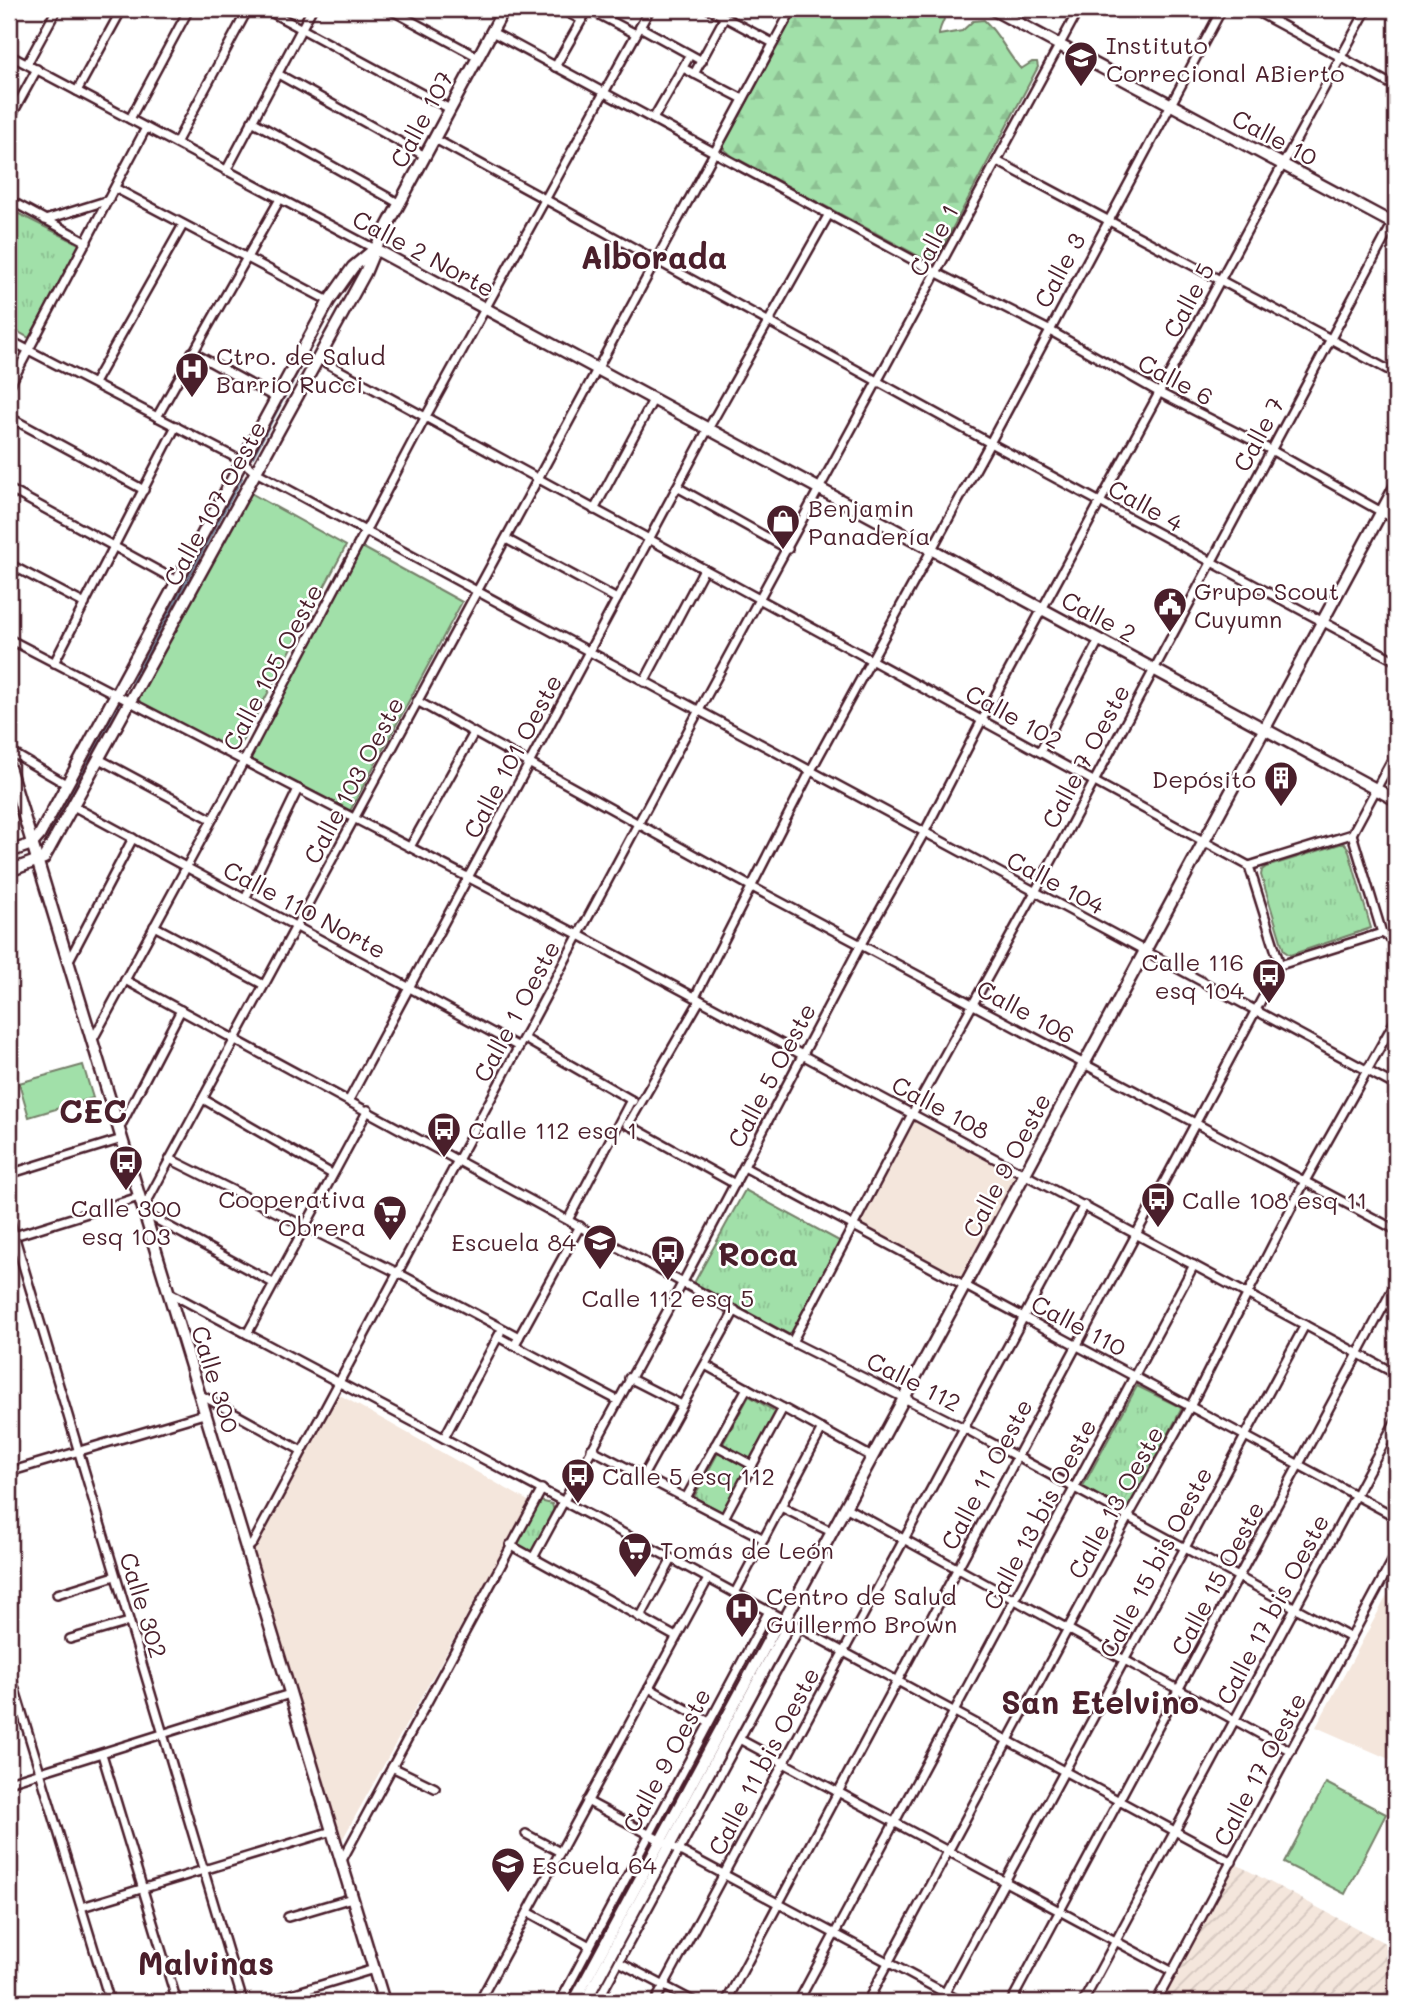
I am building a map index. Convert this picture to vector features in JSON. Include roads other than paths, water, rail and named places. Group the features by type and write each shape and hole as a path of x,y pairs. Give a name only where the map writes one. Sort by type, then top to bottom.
{"street":[{"path":"27,64 57,9"},
{"path":"77,91 122,9"},
{"path":"130,119 189,9"},
{"path":"176,144 248,9"},
{"path":"265,9 450,109"},
{"path":"226,171 312,9"},
{"path":"389,9 478,57"},
{"name":"Calle 107","path":"374,249 503,9"},
{"path":"560,9 570,11 582,20"},
{"path":"555,67 588,9 702,61"},
{"name":"Calle 105 Oeste","path":"92,1042 425,418 650,9"},
{"path":"709,9 773,43"},
{"name":"Calle 103 Oeste","path":"143,1211 792,9"},
{"name":"Calle 10","path":"992,9 1395,222"},
{"name":"Calle 1","path":"819,489 1079,9"},
{"name":"Calle 3","path":"628,1125 697,998 810,772 1222,9"},
{"path":"1252,9 1396,87"},
{"name":"Calle 5","path":"1043,610 1367,9"},
{"path":"694,74 725,17"},
{"name":"Calle 6","path":"492,33 937,273 1049,330 1396,520"},
{"name":"Calle 2 Norte","path":"9,55 819,489"},
{"path":"653,119 690,55"},
{"path":"683,68 743,99"},
{"path":"9,120 37,69"},
{"path":"278,74 425,156"},
{"path":"252,121 400,204"},
{"path":"9,387 146,128"},
{"name":"Calle 4","path":"435,139 990,443 1396,661"},
{"path":"997,161 1396,374"},
{"path":"115,188 329,301"},
{"path":"157,417 279,199"},
{"path":"9,200 87,242"},
{"path":"46,220 109,200"},
{"name":"Calle 101 Oeste","path":"349,1100 708,429 829,214"},
{"name":"Calle 7","path":"1154,670 1395,222"},
{"path":"94,383 183,225"},
{"name":"Calle 107 Oeste","path":"32,844 39,836 329,301 354,267 374,249"},
{"name":"Calle 107 Oeste","path":"38,862 44,858 99,759 254,471 365,273 374,249"},
{"name":"Calle 104","path":"9,340 242,461 254,471 698,712 1396,1086"},
{"path":"192,352 276,398"},
{"name":"Calle 102","path":"317,358 1250,866"},
{"path":"594,510 653,400"},
{"path":"9,417 144,490"},
{"path":"54,663 176,426"},
{"name":"Calle 9 Oeste","path":"585,2002 775,1628 785,1619 1396,485"},
{"path":"677,487 788,549"},
{"path":"9,489 177,581"},
{"name":"Calle 1 Oeste","path":"247,1549 253,1543 819,489"},
{"name":"Calle 2","path":"819,489 1396,800"},
{"path":"506,539 617,599"},
{"path":"9,564 85,604"},
{"path":"644,682 705,569"},
{"name":"Calle 5 Oeste","path":"533,1558 1043,610"},
{"name":"Calle 108","path":"9,639 579,935 1396,1374"},
{"path":"1040,752 1099,640"},
{"name":"Calle 7 Oeste","path":"792,1342 912,1114 1154,670"},
{"name":"Calle 106","path":"417,701 752,887 1396,1230"},
{"path":"410,848 474,733"},
{"path":"9,751 66,784"},
{"path":"1382,933 1280,965 1250,866 1352,834 1396,752"},
{"path":"99,759 211,818"},
{"name":"Calle 300","path":"9,767 384,2002"},
{"path":"245,899 298,789"},
{"name":"Calle 110 Norte","path":"73,806 519,1047"},
{"path":"1352,834 1382,933 1396,941"},
{"path":"68,962 133,838"},
{"path":"9,852 32,844"},
{"path":"9,870 38,862"},
{"path":"154,926 264,985"},
{"name":"Calle 11 Oeste","path":"726,2002 1280,965"},
{"name":"Calle 112","path":"125,980 792,1342 964,1428 1351,1638"},
{"path":"9,1174 120,1134 181,1010"},
{"name":"Calle 13 Oeste","path":"867,2002 1190,1407 1305,1181 1396,1019"},
{"path":"524,1039 640,1105"},
{"path":"202,1100 332,1174"},
{"path":"568,1220 631,1100"},
{"path":"247,1334 368,1110"},
{"path":"620,1121 735,1184"},
{"path":"170,1159 519,1337"},
{"name":"Calle 110","path":"744,1167 1396,1517"},
{"path":"14,1236 139,1197"},
{"name":"Calle 11 bis Oeste","path":"655,2002 1084,1205"},
{"path":"143,1211 273,1283"},
{"name":"Calle 302","path":"9,1218 243,2002"},
{"path":"514,1346 580,1226"},
{"name":"Calle 13 bis Oeste","path":"798,2002 1194,1265"},
{"name":"Calle 15 Oeste","path":"1011,2002 1396,1283"},
{"path":"168,1292 785,1619 1232,1862"},
{"path":"643,1476 735,1311"},
{"name":"Calle 15 bis Oeste","path":"940,2002 1305,1325"},
{"path":"444,1438 503,1328"},
{"path":"498,1337 617,1400"},
{"path":"705,1365 872,1457"},
{"path":"629,1378 682,1405"},
{"path":"686,1498 747,1388"},
{"path":"199,1394 302,1451"},
{"path":"723,1518 783,1408"},
{"path":"9,1472 204,1414"},
{"name":"Calle 17 bis Oeste","path":"1083,2002 1396,1420"},
{"path":"735,1593 822,1430"},
{"path":"715,1445 752,1465"},
{"path":"591,1449 764,1539"},
{"path":"341,1862 542,1489"},
{"path":"781,1507 832,1532"},
{"path":"845,1507 1291,1751"},
{"path":"510,1545 676,1637"},
{"name":"Calle 17 Oeste","path":"1156,2002 1396,1554"},
{"path":"640,1618 672,1559"},
{"path":"57,1594 116,1576"},
{"path":"479,2002 708,1578"},
{"name":"Calle 9 Oeste","path":"560,2002 769,1611"},
{"path":"70,1639 129,1622"},
{"path":"597,2002 800,1628"},
{"path":"9,1670 110,2002"},
{"path":"649,1688 709,1722"},
{"path":"9,1782 290,1694"},
{"path":"741,1740 1173,1972"},
{"path":"102,1754 177,2002"},
{"path":"392,1767 435,1788"},
{"path":"587,1801 962,2002"},
{"path":"82,1907 332,1831"},
{"path":"526,1835 560,1852"},
{"name":"Calle 9 Oeste","path":"575,2002 665,1843"},
{"path":"288,1917 352,1898"},
{"path":"528,1912 590,1946"},
{"path":"619,1962 695,2002"},
{"path":"265,2002 374,1969"}],"waterway":[{"path":"349,281 358,269"},
{"path":"253,457 339,294"},
{"path":"132,682 242,478"},
{"path":"47,838 120,702"},
{"path":"9,858 23,853"}],"place":[{"name":"Instituto Correcional ABierto","path":"1081,88"},
{"name":"Ctro. de Salud Barrio Rucci","path":"192,399"},
{"name":"Benjamin Panadería","path":"783,551"},
{"name":"Grupo Scout Cuyumn","path":"1170,634"},
{"name":"Depósito","path":"1281,808"},
{"name":"Calle 116 esq 104","path":"1269,1005"},
{"name":"Calle 112 esq 1","path":"444,1159"},
{"name":"Calle 300 esq 103","path":"126,1192"},
{"name":"Calle 108 esq 11","path":"1158,1229"},
{"name":"Cooperativa Obrera","path":"390,1242"},
{"name":"Escuela 84","path":"600,1271"},
{"name":"Calle 112 esq 5","path":"668,1282"},
{"name":"Calle 5 esq 112","path":"578,1505"},
{"name":"Tomás de León","path":"635,1579"},
{"name":"Centro de Salud Guillermo Brown","path":"742,1639"},
{"name":"Escuela 64","path":"508,1894"}],"district":[{"name":"Alborada","path":"654,256"},
{"name":"CEC","path":"93,1110"},
{"name":"Roca","path":"758,1253"},
{"name":"San Etelvino","path":"1100,1701"},
{"name":"Malvinas","path":"206,1962"}]}
